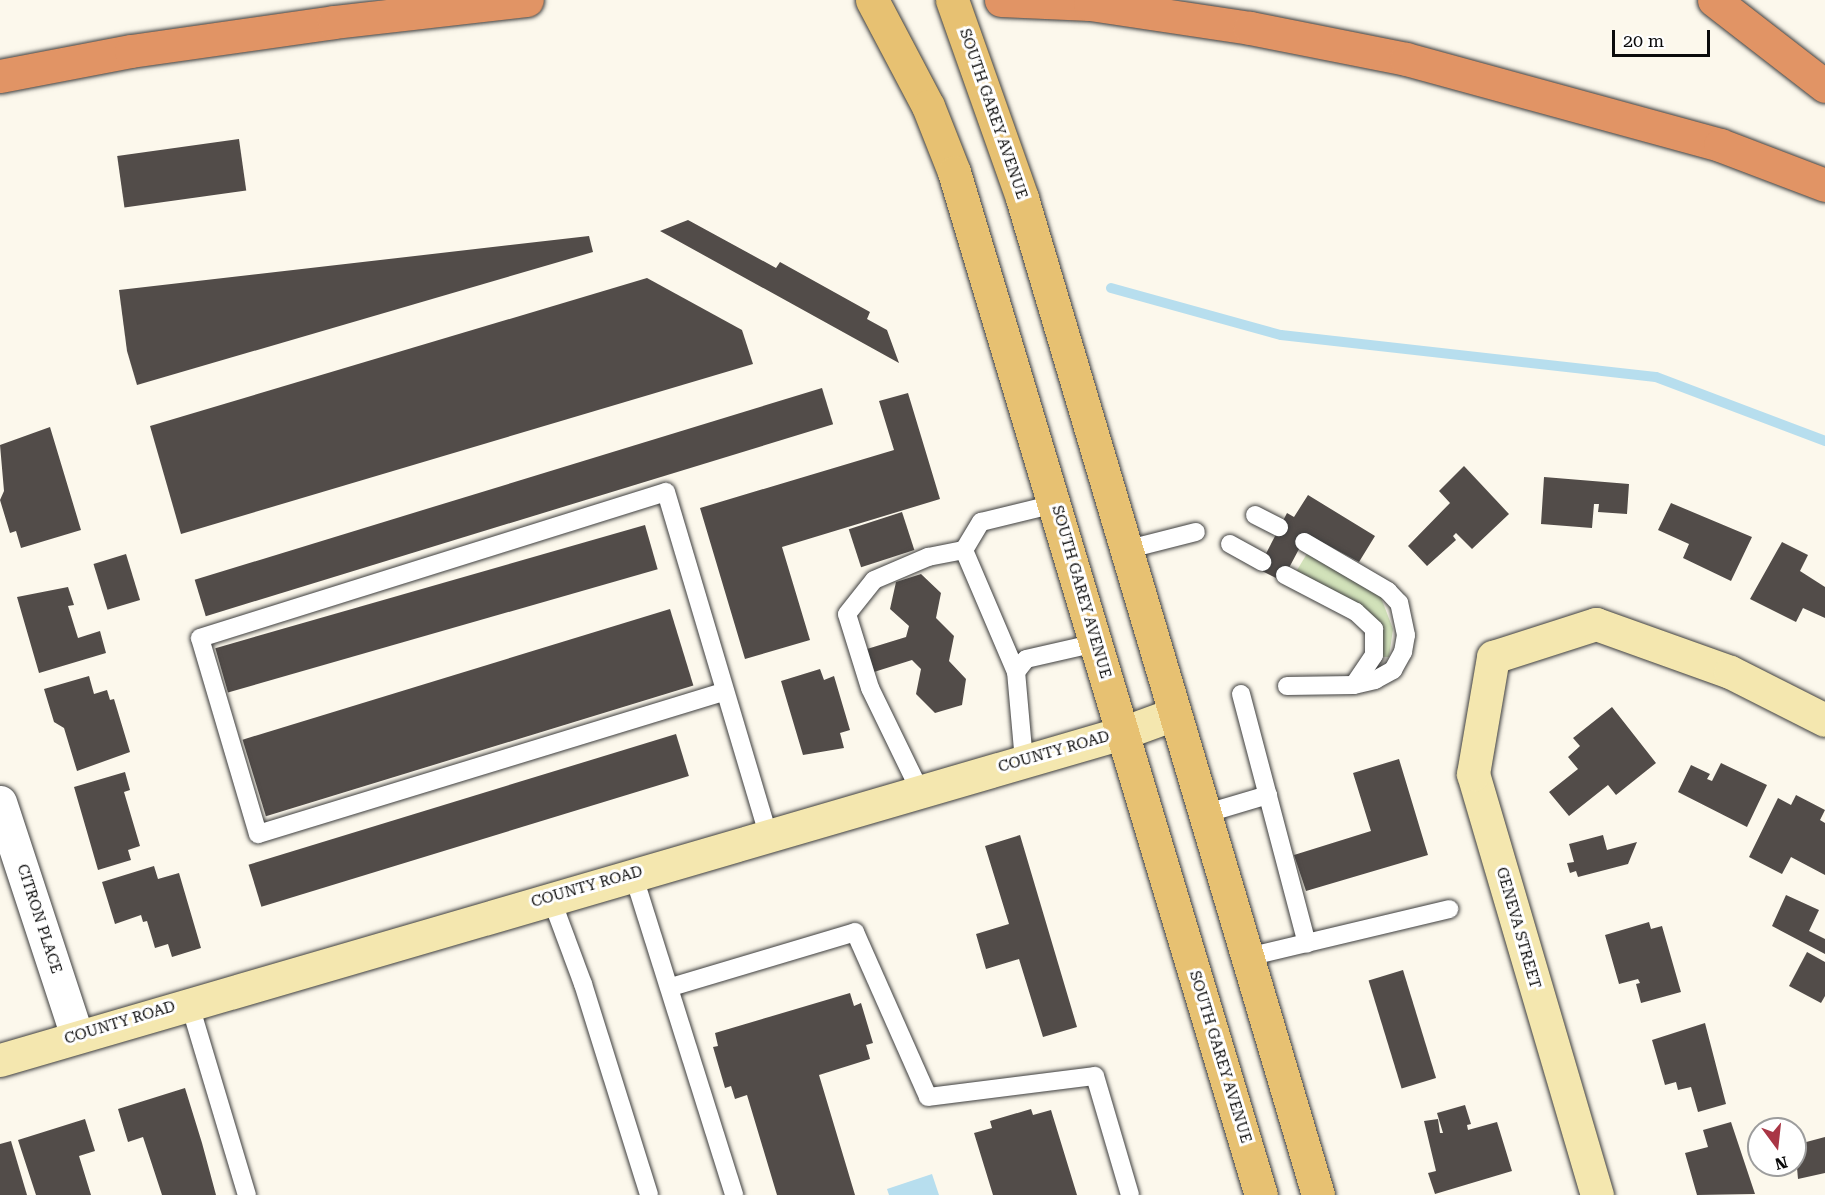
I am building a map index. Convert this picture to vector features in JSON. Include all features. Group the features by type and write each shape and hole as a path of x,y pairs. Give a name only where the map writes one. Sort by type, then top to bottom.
{"highway":[{"path":"0,76 131,51 333,22 527,0"},
{"path":"1001,0 1090,4 1250,28 1406,59 1720,145 1825,185"},
{"path":"1714,0 1825,86"}],"main road":[{"name":"SOUTH GAREY AVENUE","path":"872,0 928,106 954,172 1261,1195"},
{"name":"SOUTH GAREY AVENUE","path":"952,0 1022,198 1318,1195"}],"street":[{"name":"GENEVA STREET","path":"1598,1195 1473,774 1493,657 1596,624 1730,672 1825,720"},
{"name":"COUNTY ROAD","path":"0,1060 189,1002 1122,733 1174,714"},
{"name":"CITRON PLACE","path":"0,802 77,1036"}],"lane":[{"path":"723,692 258,834 200,638 666,492 723,692 768,835"},
{"path":"920,791 870,688 848,614 874,580 928,557 964,550 981,522 1054,504"},
{"path":"1255,515 1280,527"},
{"path":"1125,550 1196,532"},
{"path":"1287,686 1354,685 1375,680 1393,670 1399,661 1406,635 1399,603 1376,582 1304,542"},
{"path":"1230,544 1262,562"},
{"path":"964,550 1017,672 1024,761"},
{"path":"1284,575 1356,612 1374,629 1374,655 1354,685"},
{"path":"1017,672 1026,659 1095,643"},
{"path":"1241,694 1307,943"},
{"path":"1204,814 1268,795"},
{"path":"633,874 671,987 734,1195"},
{"path":"551,898 583,984 649,1195"},
{"path":"1248,957 1449,909"},
{"path":"671,987 855,932 928,1097 1095,1076 1130,1195"},
{"path":"189,1002 247,1195"}],"green space":[{"path":"1308,552 1380,595 1393,629 1389,657 1381,657 1381,640 1294,575"}],"water":[{"path":"932,1174 939,1195 889,1195 887,1189"}],"building":[{"path":"239,139 246,190 124,208 117,156"},
{"path":"688,220 776,268 780,262 870,312 867,319 887,330 899,363 660,231"},
{"path":"589,236 593,252 137,385 127,351 119,290"},
{"path":"647,278 742,330 753,364 181,534 150,426"},
{"path":"822,388 833,424 206,616 195,580"},
{"path":"908,393 940,499 782,547 810,640 745,659 700,508 894,450 879,401"},
{"path":"50,427 81,530 21,548 16,531 10,533 0,500 4,491 0,445"},
{"path":"1464,466 1509,514 1472,549 1456,533 1453,536 1456,540 1427,566 1408,546 1450,503 1439,491"},
{"path":"1544,477 1629,484 1627,514 1598,512 1599,504 1594,504 1592,528 1541,524"},
{"path":"1308,495 1375,536 1359,562 1307,534 1282,581 1258,569 1287,513 1294,517"},
{"path":"1671,503 1752,537 1731,581 1683,558 1689,544 1658,530"},
{"path":"902,512 914,550 861,567 849,529"},
{"path":"645,525 658,569 228,692 215,648"},
{"path":"1782,542 1808,555 1800,571 1825,587 1825,618 1803,608 1796,622 1750,599"},
{"path":"126,554 140,600 108,610 93,564"},
{"path":"921,574 941,593 936,618 954,636 949,661 966,679 962,705 935,713 916,694 921,669 912,660 874,672 867,649 906,637 909,626 890,609 896,582"},
{"path":"68,587 74,605 68,606 78,638 100,631 106,653 39,673 17,597"},
{"path":"670,609 693,686 266,816 243,740"},
{"path":"820,669 824,680 834,676 850,730 840,733 844,748 803,755 781,681"},
{"path":"89,676 94,694 107,690 110,700 114,699 130,752 77,771 64,728 54,722 44,689"},
{"path":"1612,707 1656,763 1616,795 1608,785 1569,816 1549,792 1578,769 1568,757 1580,746 1573,738"},
{"path":"676,734 689,776 261,907 249,865"},
{"path":"1399,759 1428,855 1306,891 1294,855 1371,831 1353,773"},
{"path":"1721,763 1767,785 1747,827 1678,792 1691,765 1710,774 1707,779 1712,781"},
{"path":"125,772 130,790 124,792 140,846 128,850 131,860 98,870 74,787"},
{"path":"1796,795 1825,810 1820,820 1825,823 1825,875 1791,857 1782,874 1749,857 1778,798 1791,805"},
{"path":"1020,835 1077,1027 1043,1037 1019,959 986,969 976,934 1009,924 985,846"},
{"path":"1603,835 1607,850 1637,842 1628,864 1578,877 1576,871 1570,873 1567,863 1574,862 1569,844"},
{"path":"154,866 158,879 179,873 201,948 172,957 168,944 155,948 147,921 143,922 141,915 115,924 102,882"},
{"path":"1786,895 1819,910 1809,931 1825,939 1825,954 1772,926"},
{"path":"1649,922 1651,929 1662,926 1681,992 1641,1003 1636,984 1640,983 1638,979 1619,984 1605,935"},
{"path":"1807,952 1825,962 1825,996 1821,1003 1789,986"},
{"path":"1403,970 1436,1078 1402,1089 1369,981"},
{"path":"850,993 854,1006 861,1003 873,1043 866,1045 870,1059 819,1075 855,1195 777,1195 747,1095 735,1099 731,1086 725,1088 713,1047 718,1046 715,1033"},
{"path":"1705,1023 1726,1104 1698,1112 1691,1087 1678,1090 1676,1082 1665,1085 1652,1040"},
{"path":"185,1088 216,1195 162,1195 143,1137 128,1142 118,1109"},
{"path":"1465,1105 1471,1124 1467,1125 1468,1130 1497,1122 1512,1171 1435,1194 1428,1173 1436,1171 1424,1121 1438,1119 1440,1133 1443,1133 1437,1113"},
{"path":"1031,1109 1033,1115 1051,1110 1077,1195 993,1195 974,1133 992,1128 990,1121"},
{"path":"85,1119 95,1151 79,1156 91,1195 36,1195 18,1140"},
{"path":"1731,1122 1747,1170 1747,1177 1749,1177 1755,1194 1697,1195 1685,1153 1708,1147 1703,1130"},
{"path":"1825,1137 1825,1173 1807,1177 1807,1142"},
{"path":"11,1141 27,1195 0,1195 0,1144"}],"waterway":[{"path":"1111,288 1281,335 1656,377 1825,441"}]}
